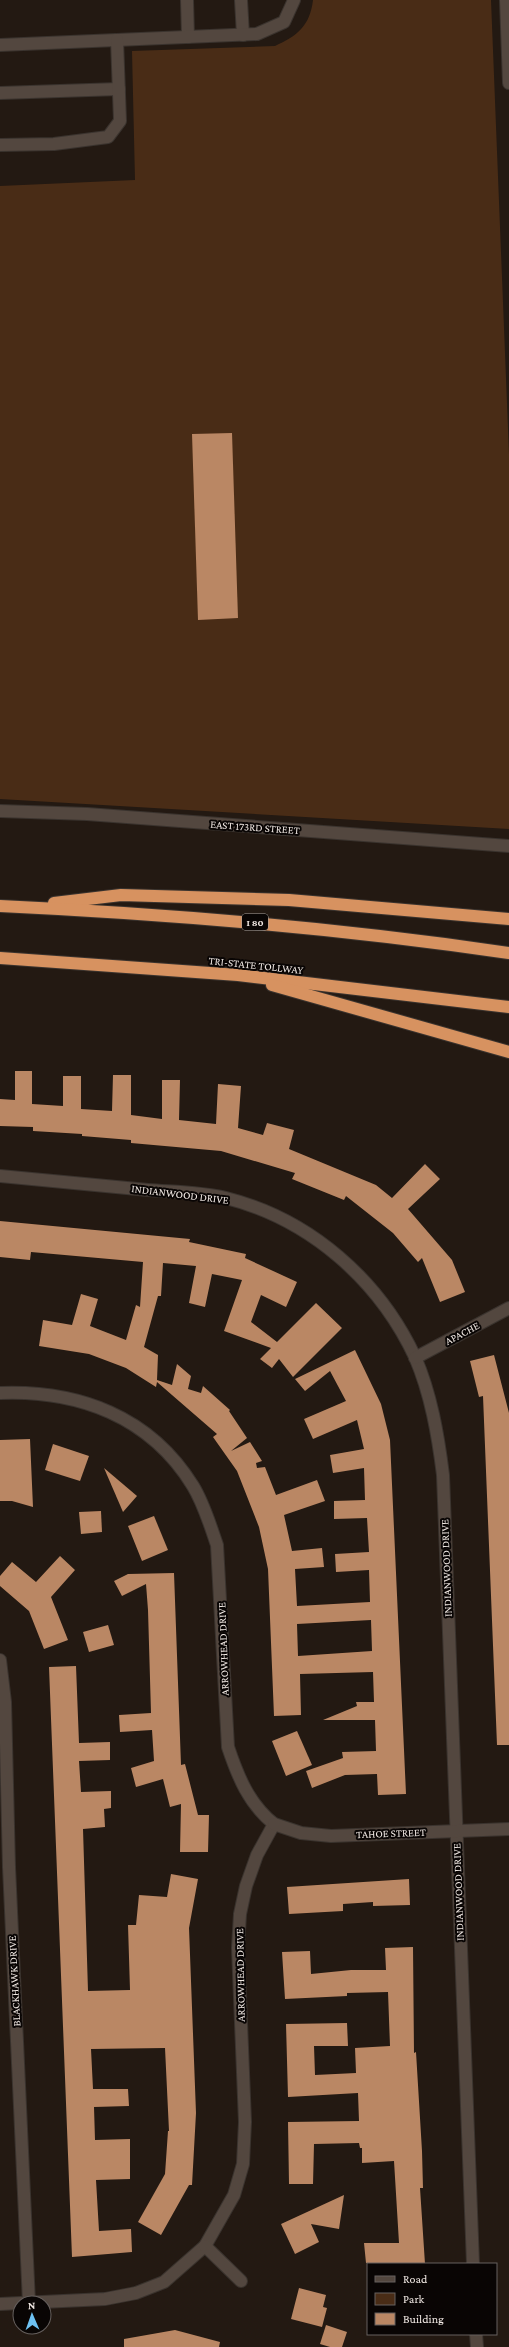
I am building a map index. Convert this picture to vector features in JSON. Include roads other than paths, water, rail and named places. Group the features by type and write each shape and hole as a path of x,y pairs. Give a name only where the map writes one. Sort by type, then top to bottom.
{"highway":[{"path":"24,907 121,895 288,900 509,919"},
{"name":"I 80","path":"0,906 259,922 399,937 509,953"},
{"name":"TRI-STATE TOLLWAY","path":"0,958 238,975 509,1008"},
{"path":"238,975 509,1052"}],"street":[{"path":"187,0 188,37"},
{"path":"241,0 243,35"},
{"path":"0,45 257,34 284,22 294,0"},
{"path":"506,0 509,83"},
{"path":"0,145 54,144 108,137 115,130 120,121 117,40"},
{"path":"0,94 119,88"},
{"name":"EAST 173RD STREET","path":"0,811 87,814 509,846"},
{"name":"INDIANWOOD DRIVE","path":"0,1176 226,1198 262,1210 292,1224 321,1242 350,1267 377,1296 400,1329 415,1358 429,1397 438,1438 443,1475 474,2263"},
{"name":"APACHE","path":"415,1358 509,1308"},
{"name":"ARROWHEAD DRIVE","path":"0,1393 49,1394 81,1401 112,1412 142,1430 168,1454 193,1485 206,1514 217,1545 221,1579 228,1747 238,1777 251,1801 260,1813 274,1824 257,1855 246,1886 240,1914 238,1948 245,2122 243,2164 234,2194 205,2246 164,2282 136,2294 105,2299 52,2302"},
{"name":"BLACKHAWK DRIVE","path":"0,1660 5,1702 5,1866 28,2295"},
{"name":"TAHOE STREET","path":"274,1824 301,1833 331,1836 509,1829"},
{"path":"205,2246 241,2280"},
{"name":"ARROWHEAD DRIVE","path":"0,2304 12,2304"},
{"path":"476,2335 477,2347"}]}
